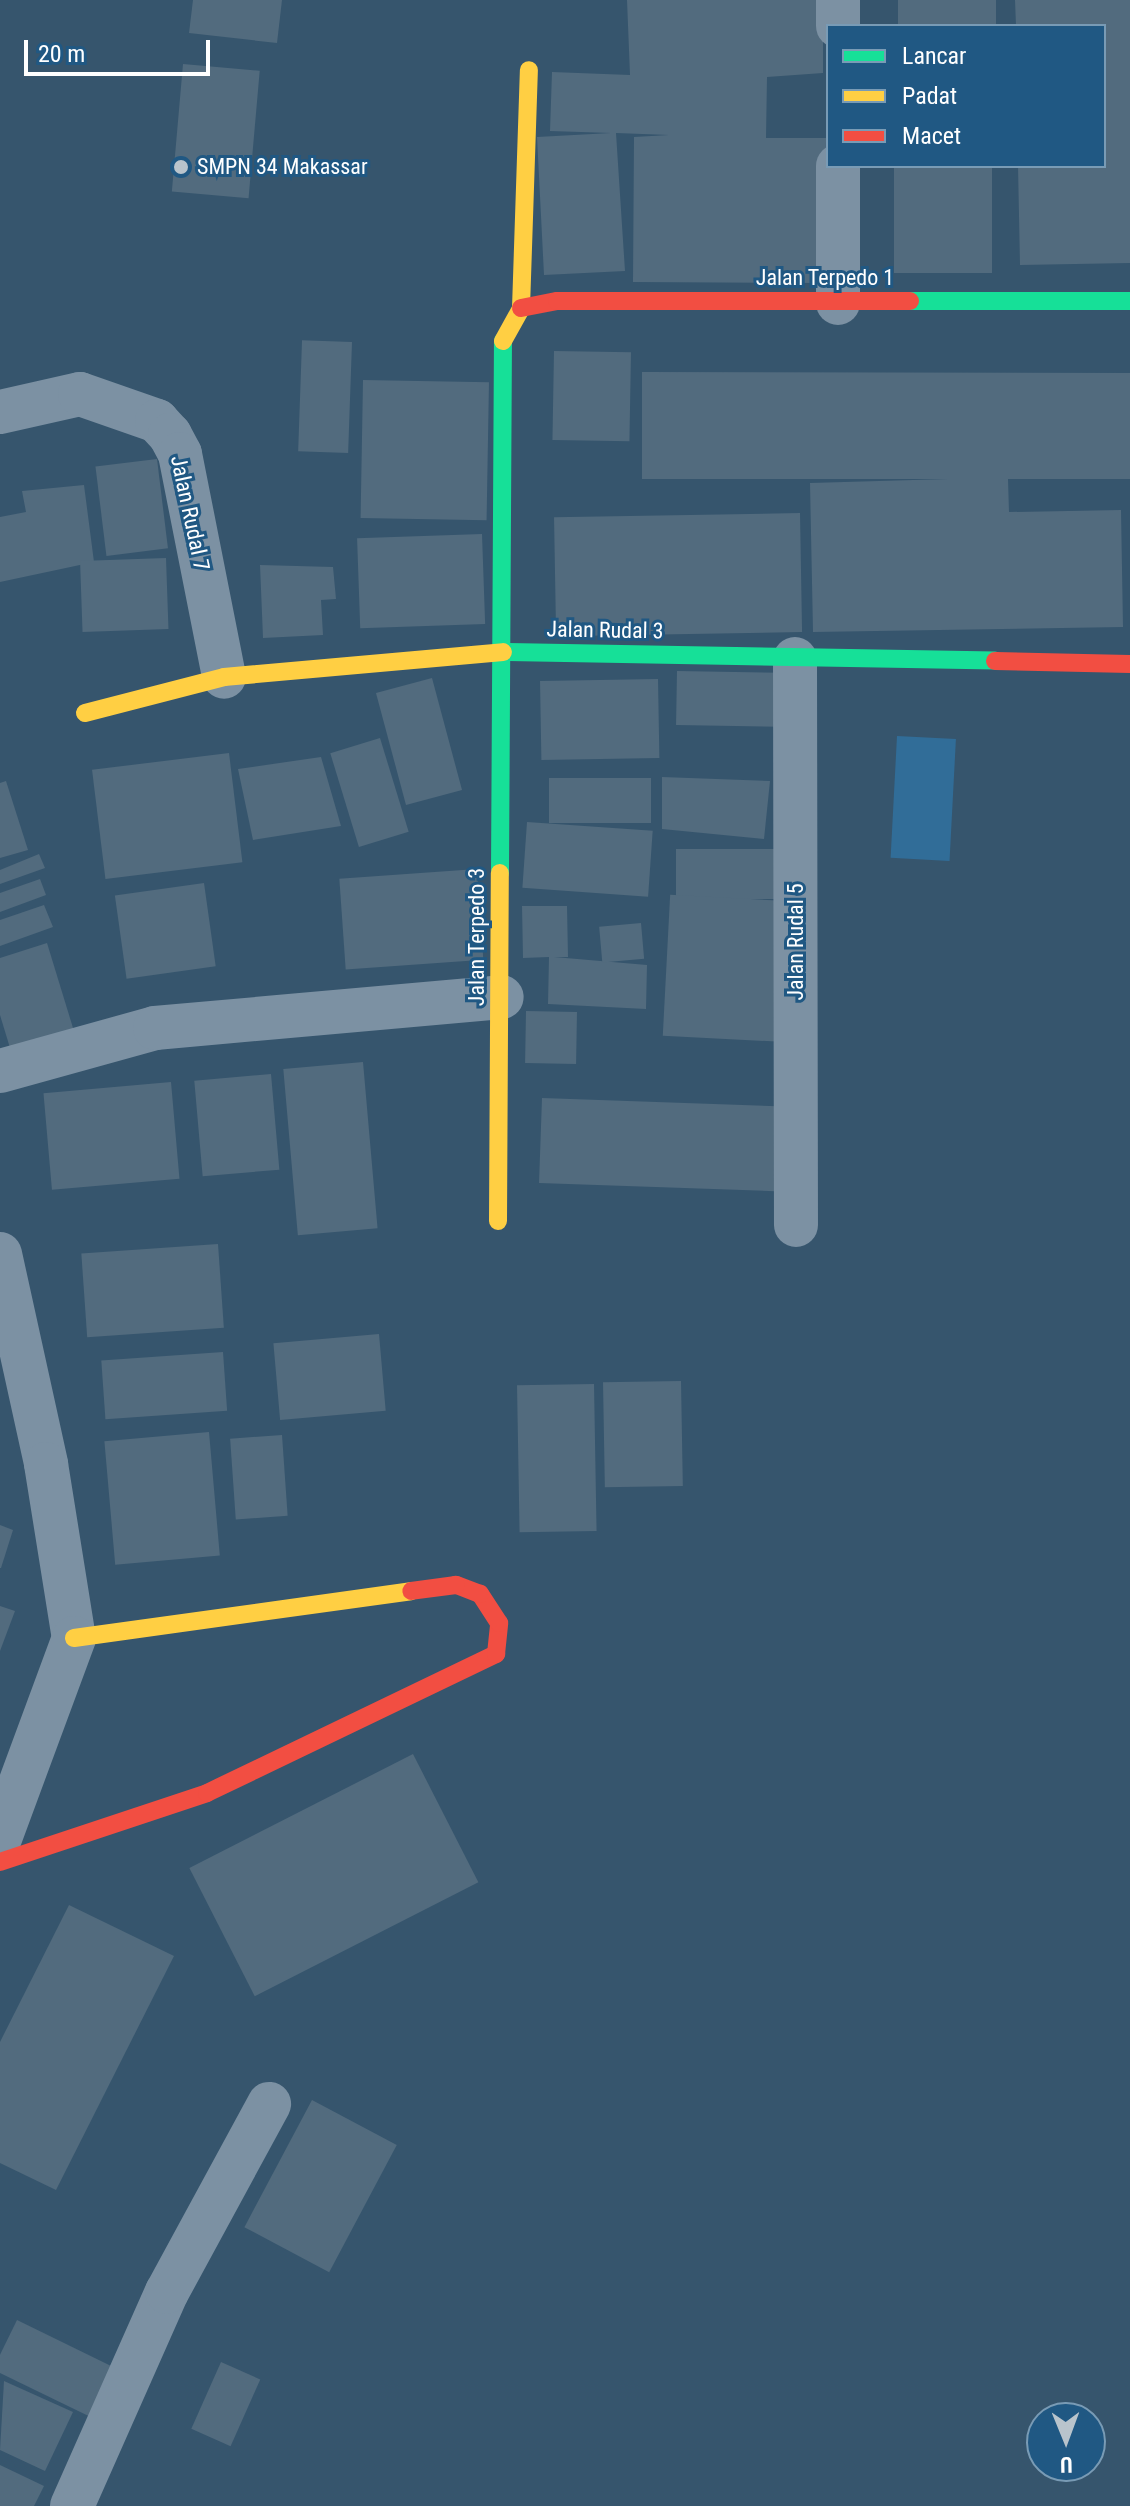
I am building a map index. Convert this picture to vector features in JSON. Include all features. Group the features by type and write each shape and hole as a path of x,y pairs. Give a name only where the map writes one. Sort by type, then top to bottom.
{"street":[{"path":"838,0 838,24"},
{"path":"521,308 529,70"},
{"path":"838,168 838,303"},
{"name":"Jalan Terpedo 1","path":"521,308 557,301 1130,301"},
{"name":"Jalan Terpedo 3","path":"498,1221 502,997 496,652 502,342 521,308"},
{"name":"Jalan Rudal 7","path":"0,412 80,394 157,421 170,435 180,454 224,677"},
{"name":"Jalan Rudal 3","path":"85,713 224,677 496,652 1130,664"},
{"name":"Jalan Rudal 5","path":"795,659 796,1225"},
{"path":"0,1071 155,1028 502,997"},
{"path":"0,1254 46,1464 74,1638 15,1754 0,1838"},
{"path":"0,1862 207,1793 496,1654 499,1623 480,1594 456,1585 74,1638"},
{"path":"72,2506 167,2292 269,2104"}],"shaded area":[{"path":"897,736 956,739 950,861 891,858"}],"building":[{"path":"193,0 282,0 277,43 189,33"},
{"path":"627,0 823,0 823,73 767,77 766,138 826,138 825,283 633,282 634,137 669,135 616,133 625,271 544,275 537,137 611,133 550,131 552,72 630,75"},
{"path":"898,0 996,0 996,24 898,24"},
{"path":"1015,0 1130,0 1130,263 1020,265 1018,168 1106,168 1106,24 1016,24"},
{"path":"183,64 260,71 249,198 172,192"},
{"path":"894,168 992,168 992,273 894,273"},
{"path":"302,340 352,342 348,453 298,451"},
{"path":"554,351 631,352 629,441 552,440"},
{"path":"642,372 1130,373 1130,479 1008,479 1009,512 1121,510 1123,627 813,632 810,483 948,479 642,479"},
{"path":"363,380 489,382 487,520 361,518"},
{"path":"157,459 168,548 106,556 95,467"},
{"path":"84,485 94,562 0,582 0,517 26,512 22,491"},
{"path":"800,513 802,632 556,636 554,517"},
{"path":"482,534 485,624 360,628 357,538"},
{"path":"166,558 168,629 83,632 80,561"},
{"path":"260,565 333,567 336,599 321,600 323,635 263,638"},
{"path":"677,671 781,673 780,727 676,725"},
{"path":"432,678 462,790 406,805 376,693"},
{"path":"658,679 659,758 541,760 540,681"},
{"path":"380,738 409,832 359,847 330,753"},
{"path":"229,753 242,862 105,879 92,770"},
{"path":"321,757 341,826 253,840 238,769"},
{"path":"662,777 770,781 764,839 662,829"},
{"path":"549,778 651,778 651,823 549,823"},
{"path":"6,781 28,850 0,858 0,783"},
{"path":"527,822 653,831 648,897 522,888"},
{"path":"676,849 780,849 780,899 676,899"},
{"path":"39,854 45,868 0,884 0,870"},
{"path":"477,869 483,960 346,969 339,879"},
{"path":"40,879 46,895 0,912 0,893"},
{"path":"204,883 216,966 127,979 115,896"},
{"path":"670,895 788,901 781,1042 663,1036"},
{"path":"44,905 53,927 0,946 0,920"},
{"path":"522,906 567,906 568,957 554,957 647,965 646,1009 548,1004 549,957 523,958"},
{"path":"641,923 644,959 602,963 599,927"},
{"path":"47,943 77,1041 14,1061 0,1015 0,958"},
{"path":"526,1011 577,1012 576,1064 525,1063"},
{"path":"363,1062 378,1228 298,1235 283,1069"},
{"path":"271,1074 279,1170 203,1176 194,1081"},
{"path":"171,1082 179,1179 52,1190 43,1093"},
{"path":"542,1098 785,1106 782,1191 539,1183"},
{"path":"218,1244 224,1328 87,1337 81,1254"},
{"path":"379,1334 386,1411 280,1420 273,1343"},
{"path":"223,1352 227,1411 105,1419 101,1361"},
{"path":"681,1381 683,1486 605,1487 603,1382"},
{"path":"594,1384 597,1531 520,1532 517,1385"},
{"path":"209,1432 220,1556 115,1565 104,1441"},
{"path":"282,1435 288,1516 236,1519 230,1439"},
{"path":"0,1525 13,1530 1,1568 0,1568"},
{"path":"0,1606 15,1611 0,1651"},
{"path":"413,1754 478,1882 255,1996 189,1868"},
{"path":"69,1905 174,1956 56,2190 0,2163 0,2042"},
{"path":"312,2100 397,2145 329,2272 244,2227"},
{"path":"17,2320 113,2367 89,2416 0,2373 0,2355"},
{"path":"221,2362 260,2379 231,2446 191,2429"},
{"path":"4,2381 73,2412 45,2471 0,2450"},
{"path":"0,2465 44,2486 34,2506 0,2506"}],"traffic: fast":[{"path":"910,301 1130,301"},
{"path":"500,873 503,341"},
{"path":"503,652 995,661"}],"traffic: slow":[{"path":"503,341 521,308 529,70"},
{"path":"85,713 224,677 503,652"},
{"path":"498,1221 500,873"},
{"path":"74,1638 411,1591"}],"traffic: jam":[{"path":"521,308 557,301 910,301"},
{"path":"995,661 1130,664"},
{"path":"0,1862 207,1793 496,1654 499,1623 480,1594 456,1585 411,1591"}],"place":[{"name":"SMPN 34 Makassar","path":"181,167"}]}
